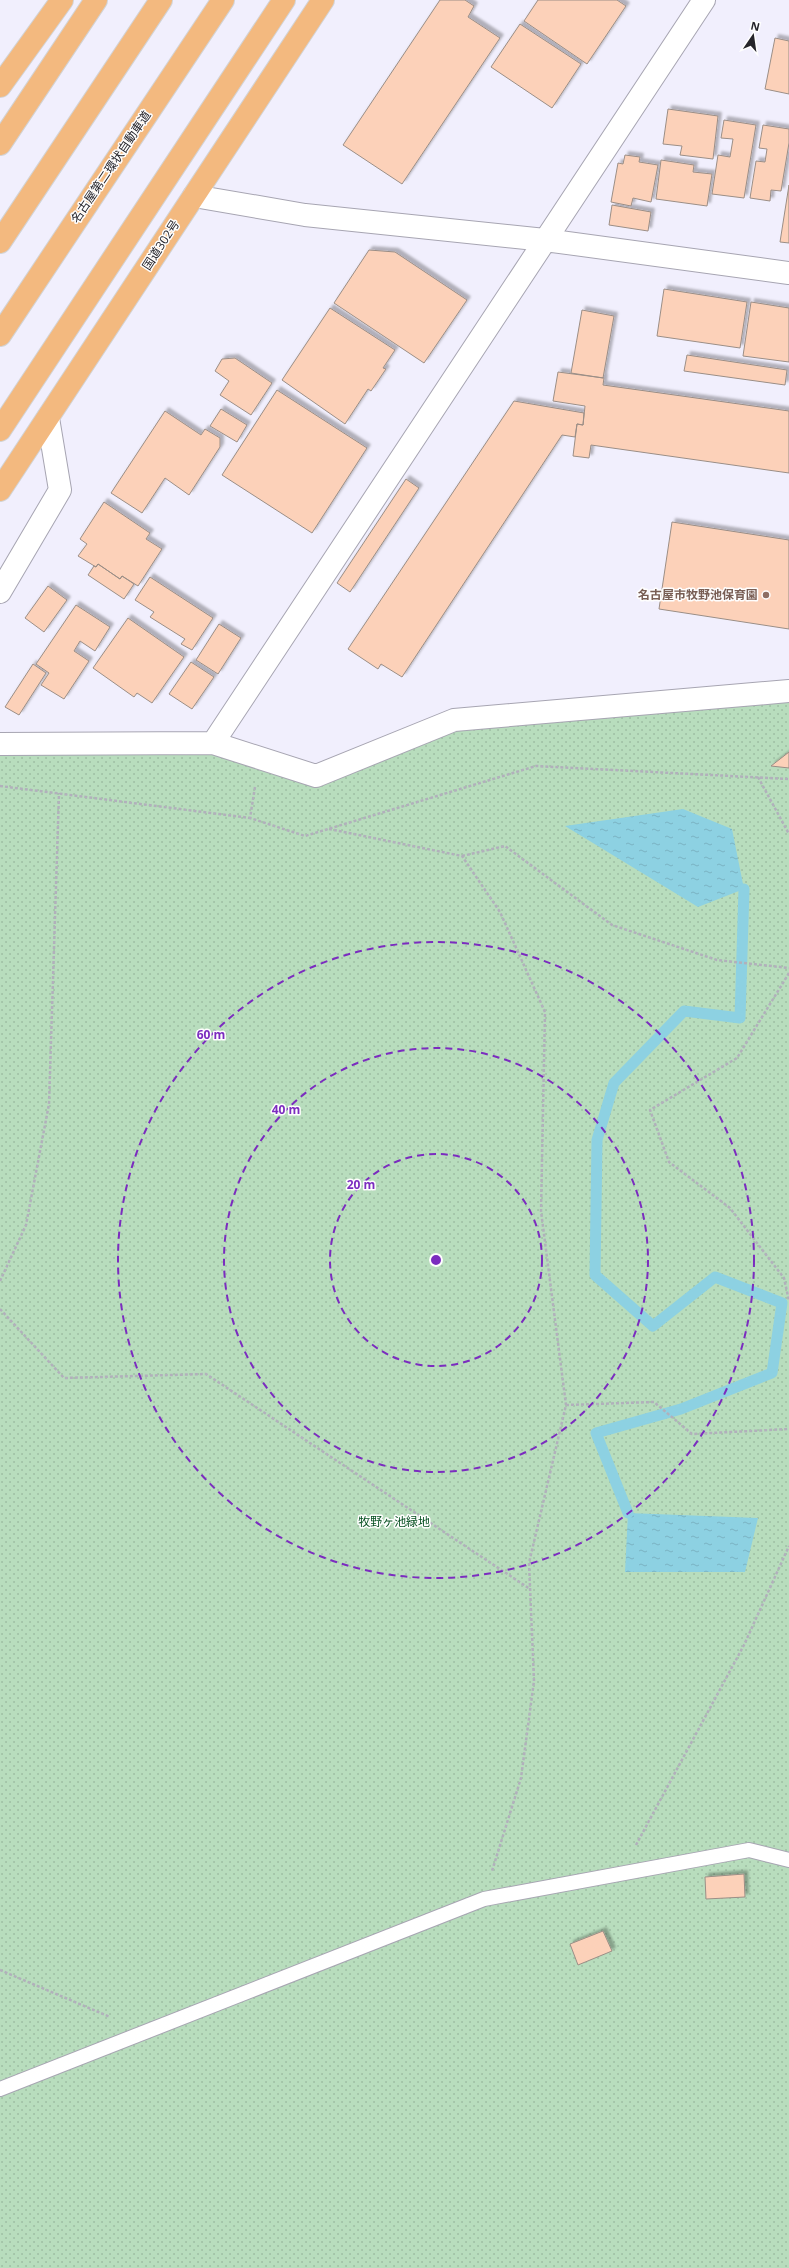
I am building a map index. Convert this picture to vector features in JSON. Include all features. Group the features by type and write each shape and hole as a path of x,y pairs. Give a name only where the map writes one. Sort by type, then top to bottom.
{"highway":[{"path":"0,86 62,0"},
{"path":"0,144 96,0"},
{"path":"0,242 161,0"},
{"name":"名古屋第二環状自動車道","path":"0,335 223,0"},
{"path":"0,430 284,0"},
{"name":"国道302号","path":"0,490 323,0"}],"street":[{"path":"213,743 704,0"},
{"path":"194,196 305,216 546,240 789,273"},
{"path":"0,592 60,490 48,418"},
{"path":"0,744 213,743 316,776 454,720 789,691"}],"lane":[{"path":"0,2089 484,1899 749,1850 789,1860"}],"path":[{"path":"250,818 260,758"},
{"path":"0,786 250,818 305,836 536,766 789,779"},
{"path":"758,777 789,834"},
{"path":"0,1281 26,1225 49,1104 59,793"},
{"path":"329,829 462,856 505,846 612,925 725,962 789,968"},
{"path":"462,856 500,912 545,1012 541,1211 566,1405 529,1564 534,1681 521,1778 484,1899"},
{"path":"789,973 737,1058 650,1110 669,1162 730,1208 784,1278 789,1302"},
{"path":"0,1309 64,1378 206,1374 530,1589"},
{"path":"566,1405 654,1402 692,1434 789,1429"},
{"path":"620,1873 744,1645 789,1546"},
{"path":"0,1970 145,2032"}],"green space":[{"name":"牧野ヶ池緑地","path":"789,691 789,2268 0,2268 0,744 213,743 316,776 454,720"}],"water":[{"path":"683,809 732,829 744,889 698,907 565,826"},
{"path":"628,1513 758,1518 745,1572 625,1572"}],"building":[{"path":"440,0 465,0 474,6 468,17 500,38 402,184 343,145"},
{"path":"538,0 617,0 626,6 587,64 524,21"},
{"path":"520,24 581,64 552,108 491,67"},
{"path":"775,38 789,41 789,94 765,89"},
{"path":"668,109 718,116 713,159 680,155 682,146 663,144"},
{"path":"724,120 756,125 744,198 712,194 718,155 730,157 733,139 721,138"},
{"path":"763,125 789,129 789,143 781,191 771,190 770,201 750,198 756,161 765,162 767,149 759,148"},
{"path":"625,155 640,157 639,162 658,165 651,202 633,198 631,206 611,202 618,163 623,164"},
{"path":"661,160 694,165 693,172 712,174 707,206 656,199"},
{"path":"789,185 789,243 780,242"},
{"path":"612,205 651,212 648,231 609,225"},
{"path":"369,250 395,252 467,300 424,363 334,303"},
{"path":"664,289 747,302 740,348 657,336"},
{"path":"751,302 789,308 789,362 743,356"},
{"path":"330,308 395,350 383,368 386,369 371,391 368,389 345,424 282,380"},
{"path":"582,310 614,316 603,378 571,373"},
{"path":"687,355 787,370 785,385 684,371"},
{"path":"235,358 272,383 251,415 220,395 229,381 215,371 222,359"},
{"path":"558,372 604,378 603,385 789,411 789,473 591,445 589,458 573,456 577,424 583,425 585,406 553,401"},
{"path":"277,390 367,448 312,533 222,475"},
{"path":"514,401 584,413 583,425 577,424 575,437 562,435 402,677 381,664 378,669 348,649"},
{"path":"221,409 247,425 237,442 210,426"},
{"path":"165,411 201,435 205,429 220,438 220,447 189,495 165,478 142,513 111,493"},
{"path":"406,479 419,488 350,592 337,583"},
{"path":"104,502 150,533 146,539 162,549 138,586 122,576 120,579 98,564 96,567 78,556 87,544 80,539"},
{"path":"672,522 789,540 789,629 659,609"},
{"path":"98,564 120,579 122,576 134,584 124,599 88,575 94,566 96,567"},
{"path":"150,577 213,618 192,650 181,644 185,639 150,617 154,612 135,600"},
{"path":"48,586 67,600 44,632 25,618"},
{"path":"76,605 110,627 95,651 80,641 74,651 89,661 64,699 41,685 49,673 36,664"},
{"path":"128,618 184,657 152,703 137,693 134,697 93,668"},
{"path":"219,624 241,638 218,674 196,660"},
{"path":"191,662 214,677 192,709 169,694"},
{"path":"33,664 46,673 19,715 5,707"},
{"path":"789,752 789,768 771,766"},
{"path":"744,1874 745,1897 706,1899 705,1877"},
{"path":"603,1931 612,1951 578,1965 570,1944"}],"waterway":[{"path":"628,1513 596,1433 681,1409 772,1373 782,1303 715,1277 653,1326 595,1275 597,1140 614,1083 684,1011 740,1018 744,889"}],"place":[{"name":"名古屋市牧野池保育園","path":"766,595"}]}
